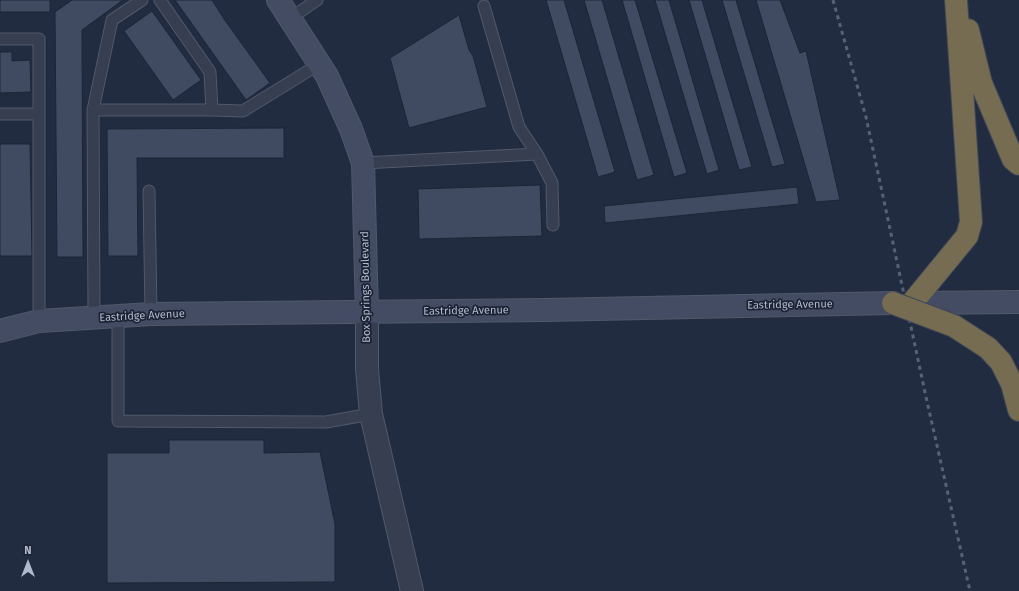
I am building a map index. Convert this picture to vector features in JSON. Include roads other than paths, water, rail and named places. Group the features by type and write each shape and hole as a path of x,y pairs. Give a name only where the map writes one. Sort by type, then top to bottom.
{"highway":[{"path":"956,0 971,222 967,236 942,266 903,303 954,326 988,348 1001,362 1012,384 1019,410"},
{"path":"960,0 981,83 1014,159 1019,164"}],"main road":[{"name":"Box Springs Boulevard","path":"278,0 321,63 351,129 363,163 367,313"},
{"name":"Eastridge Avenue","path":"0,331 39,321 151,314 367,313 853,303 1019,302"},
{"name":"Eastridge Avenue","path":"0,314 39,321"}],"street":[{"name":"Box Springs Boulevard","path":"367,313 367,368 371,414 412,591"}],"lane":[{"path":"94,318 93,110 112,20 142,0"},
{"path":"160,0 210,72 212,110"},
{"path":"291,18 317,0"},
{"path":"484,6 519,127 537,154 552,183 553,225"},
{"path":"0,39 39,39 39,321"},
{"path":"93,110 243,111 321,63"},
{"path":"0,114 39,114"},
{"path":"363,163 537,154"},
{"path":"149,191 151,314"},
{"path":"118,316 118,421 326,422 371,414"}],"railway":[{"path":"833,0 866,117 926,397 970,591"}]}
